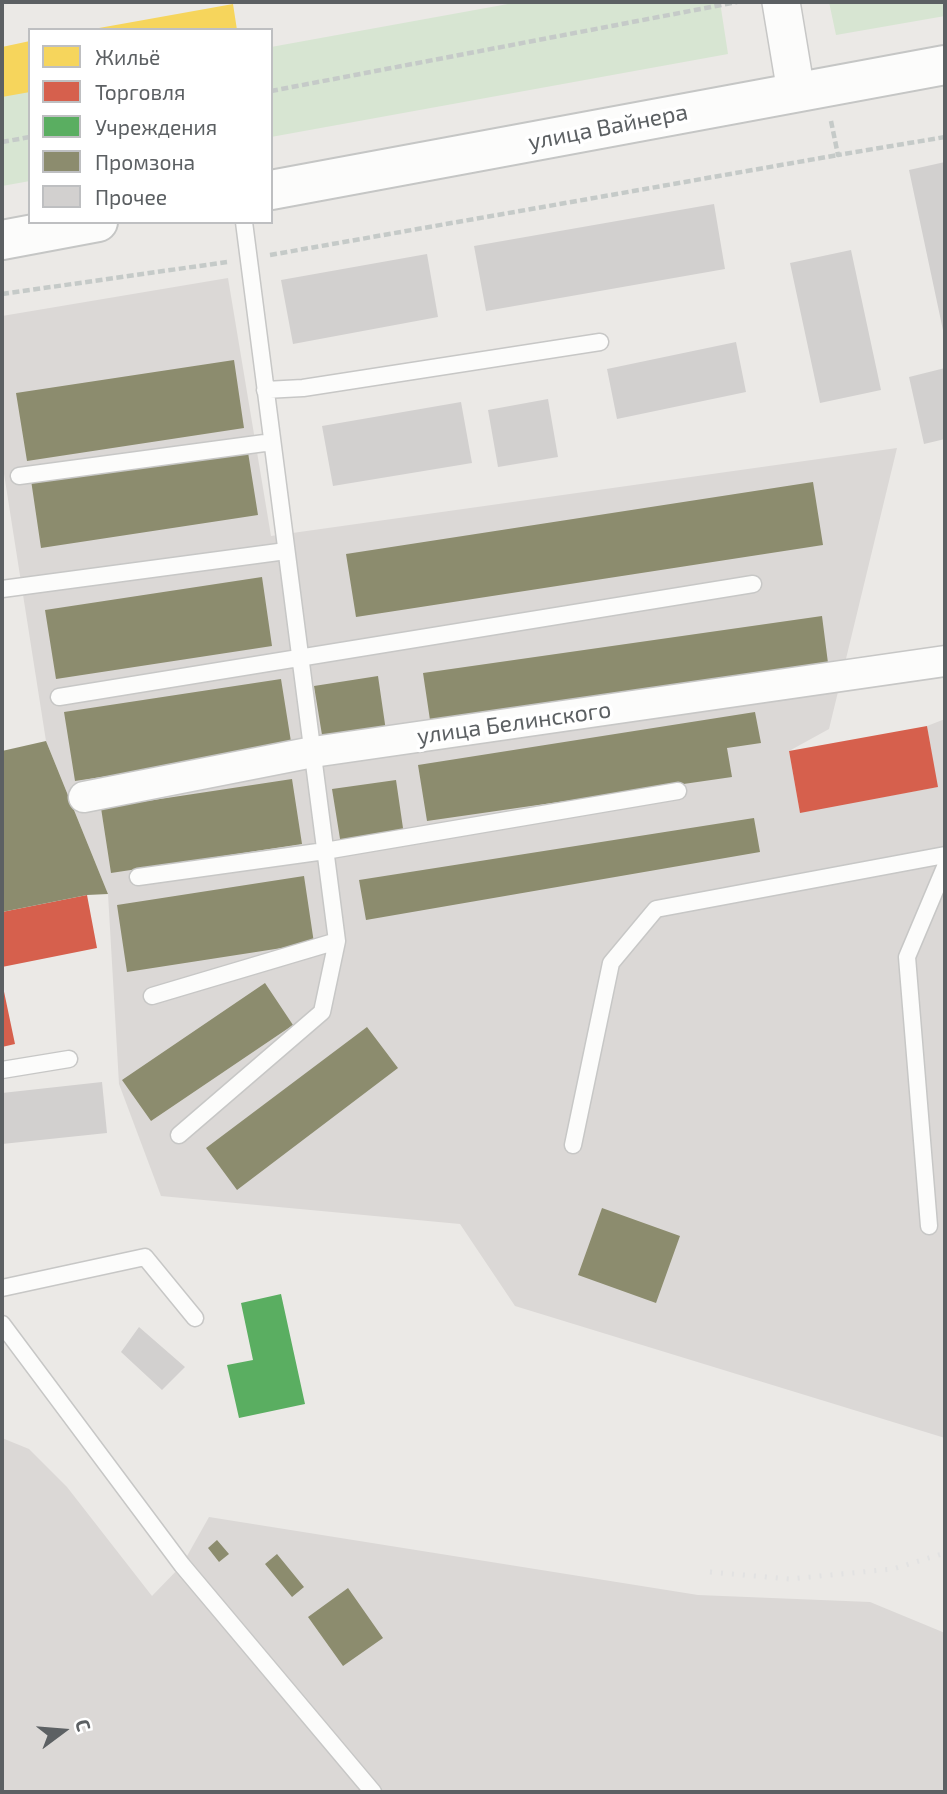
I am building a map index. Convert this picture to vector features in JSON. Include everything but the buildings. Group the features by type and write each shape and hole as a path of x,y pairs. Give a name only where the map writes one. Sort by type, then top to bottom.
{"main road":[{"name":"улица Вайнера","path":"273,190 945,65"},
{"path":"2,240 87,224"}],"street":[{"path":"781,2 796,92"},
{"name":"улица Белинского","path":"84,797 313,752 945,661"}],"lane":[{"path":"179,1135 322,1012 337,942 244,224"},
{"path":"265,390 303,388 600,342"},
{"path":"19,476 272,442"},
{"path":"2,589 286,551"},
{"path":"59,697 753,584"},
{"path":"138,877 326,851 678,791"},
{"path":"573,1145 611,963 656,909 945,855"},
{"path":"929,1226 907,957 945,867"},
{"path":"152,996 337,942"},
{"path":"2,1070 69,1059"},
{"path":"2,1288 145,1257 195,1318"},
{"path":"2,1324 182,1565 373,1792"}],"path":[{"path":"273,91 736,2"},
{"path":"2,142 28,137"},
{"path":"2,294 248,259 838,155"}],"shaded area":[{"path":"228,278 271,536 897,448 829,729 789,751 800,812 937,787 927,726 945,719 945,1438 515,1306 460,1224 161,1196 119,1084 108,894 46,741 2,461 2,316"},
{"path":"2,1438 29,1449 67,1487 152,1596 182,1565 209,1517 698,1595 870,1602 945,1633 945,1792 2,1792"}],"green space":[{"path":"519,2 720,2 728,54 273,137 273,47"},
{"path":"829,2 945,2 945,16 836,35"},
{"path":"28,90 28,181 2,186 2,95"}],"railway":[{"path":"710,1572 789,1579 893,1569 945,1553"}]}
